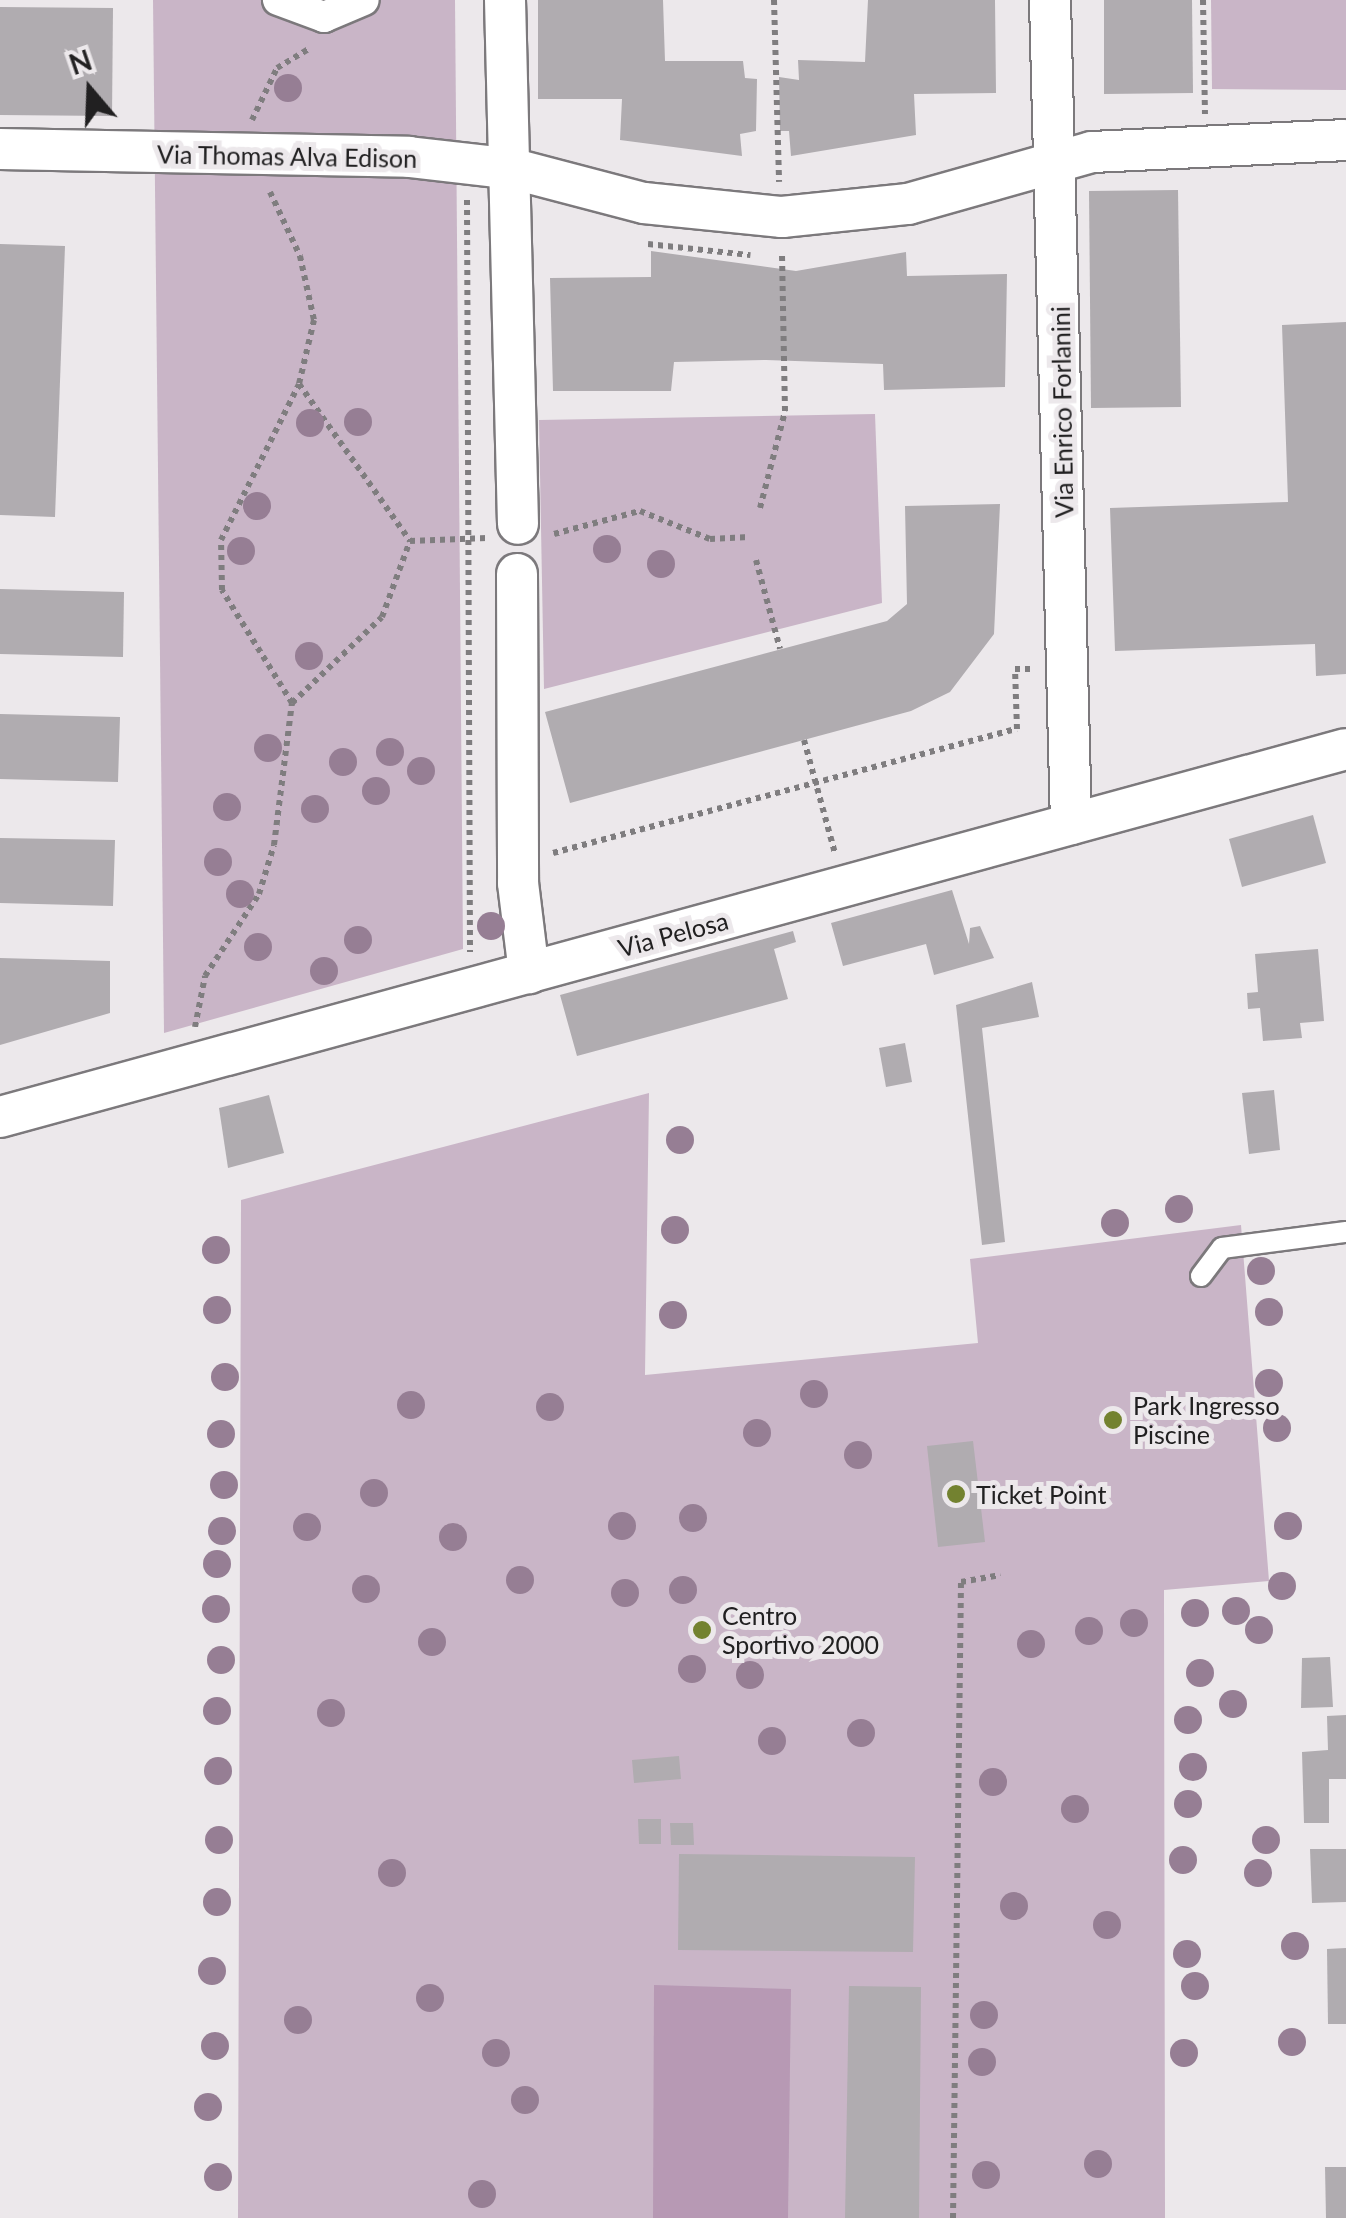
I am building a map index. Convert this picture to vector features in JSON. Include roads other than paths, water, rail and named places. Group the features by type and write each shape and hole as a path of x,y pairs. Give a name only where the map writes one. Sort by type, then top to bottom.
{"street":[{"path":"278,0 324,17 364,0"},
{"path":"504,0 514,169 518,883 529,973"},
{"name":"Via Enrico Forlanini","path":"1050,0 1071,824"},
{"name":"Via Thomas Alva Edison","path":"0,149 410,157 514,169 644,204 782,216 908,204 1056,160 1203,142 1346,140"},
{"name":"Via Pelosa","path":"0,1117 1346,749"}],"lane":[{"path":"1201,1276 1222,1248 1346,1232"}],"place":[{"name":"Park Ingresso Piscine","path":"1113,1420"},
{"name":"Ticket Point","path":"956,1494"},
{"name":"Centro Sportivo 2000","path":"702,1630"}]}
